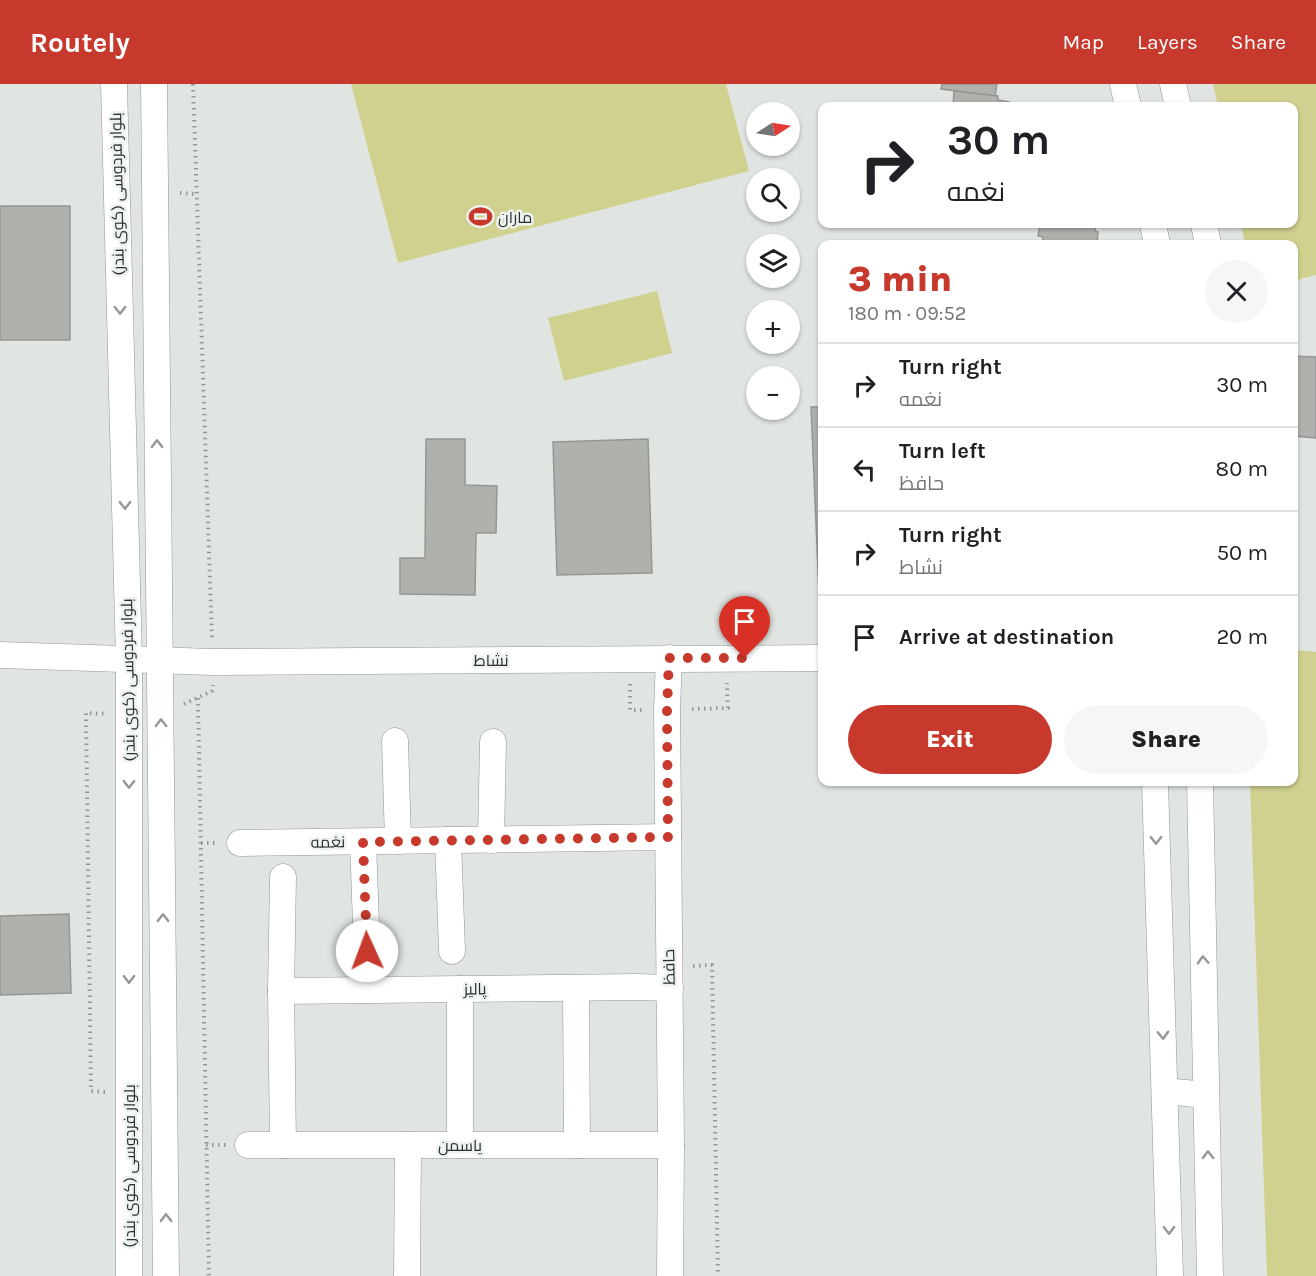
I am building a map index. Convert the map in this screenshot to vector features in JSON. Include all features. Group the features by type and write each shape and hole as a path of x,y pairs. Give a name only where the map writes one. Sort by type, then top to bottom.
{"street":[{"name":"بلوار فردوسی (کوی بندر)","path":"114,84 129,660 129,1276"},
{"name":"بلوار فردوسی (کوی بندر)","path":"154,84 166,1276"},
{"path":"1123,84 1127,102"},
{"path":"1173,84 1177,102"},
{"name":"نشاط","path":"0,655 213,662 818,658"},
{"name":"حافظ","path":"669,658 667,710 670,1276"},
{"path":"395,741 398,841"},
{"path":"491,840 493,742"},
{"path":"1155,786 1170,1276"},
{"path":"1200,786 1210,1276"},
{"name":"نغمه","path":"240,843 668,837"},
{"path":"448,840 452,951"},
{"path":"363,842 367,951"},
{"path":"283,877 281,991 283,1145"},
{"name":"پالیز","path":"281,991 576,988 669,978"},
{"path":"576,988 577,1145"},
{"path":"460,989 460,1144"},
{"path":"1165,1091 1206,1095"},
{"path":"129,1092 165,1093"},
{"name":"یاسمن","path":"248,1145 671,1145"},
{"path":"407,1276 408,1145"}],"path":[{"path":"198,698 208,1276"},
{"path":"669,978 712,965 718,1276"}],"green space":[{"name":"ماران","path":"351,84 726,84 748,168 746,168 746,172 398,263"},
{"path":"1213,84 1316,84 1316,275 1298,280 1298,240 1244,240 1242,228 1298,228 1298,102 1217,102"},
{"path":"657,291 672,353 564,381 548,318"},
{"path":"1298,650 1316,652 1316,1276 1267,1276 1250,786 1298,786"}],"building":[{"path":"942,84 997,84 995,96 941,89"},
{"path":"954,91 998,96 998,100 1009,102 953,102"},
{"path":"0,206 70,206 70,340 0,340"},
{"path":"1039,228 1095,228 1095,231 1098,232 1097,240 1043,240 1043,237 1038,236"},
{"path":"1298,356 1316,357 1316,438 1298,436"},
{"path":"811,407 818,407 818,570"},
{"path":"426,439 465,439 465,485 497,486 496,533 476,533 475,595 400,594 400,558 425,558"},
{"path":"648,439 652,573 557,575 553,442"},
{"path":"69,914 71,993 0,995 0,916"}],"place":[{"name":"ماران","path":"480,217"}],"route":[{"path":"367,951 363,842 668,837 669,658 745,658"}]}
